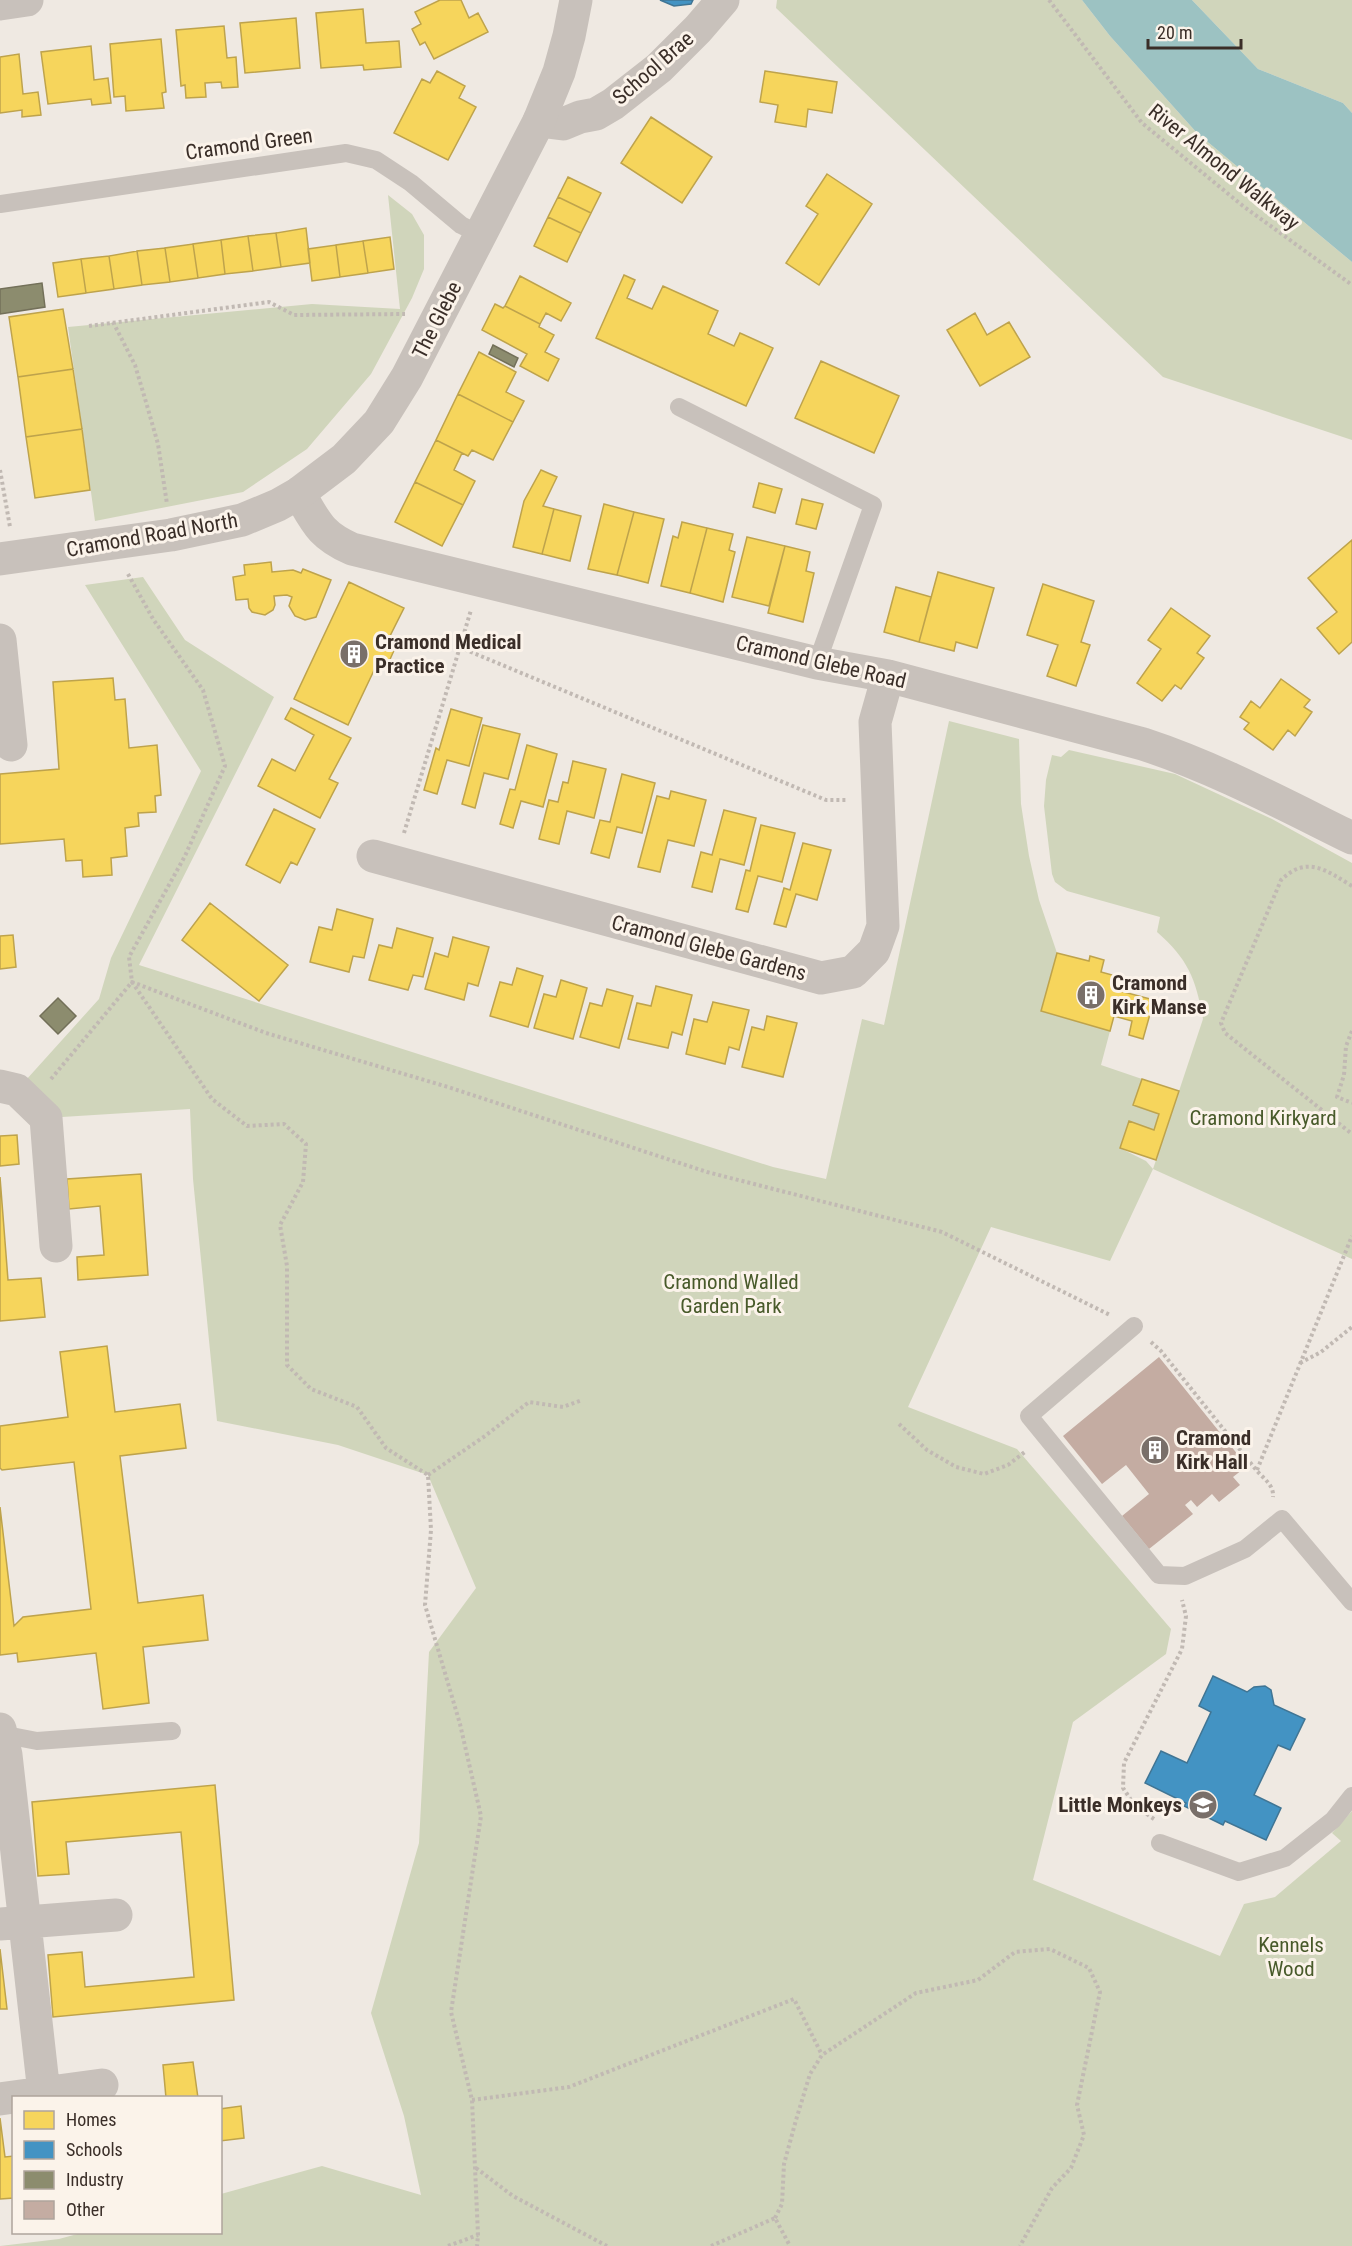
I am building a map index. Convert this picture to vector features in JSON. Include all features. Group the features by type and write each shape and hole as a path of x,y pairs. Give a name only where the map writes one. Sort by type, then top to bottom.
{"street":[{"path":"0,4 27,0"},
{"name":"The Glebe","path":"299,493 344,459 379,422 407,377 539,121 558,72 569,36 576,0"},
{"name":"School Brae","path":"539,121 563,124 596,114 613,104 659,68 723,0"},
{"name":"Cramond Road North","path":"8,558 111,545 242,520 278,505 299,493"},
{"name":"Cramond Glebe Road","path":"299,493 319,526 334,541 352,549 817,663 888,676 1143,744 1178,755 1239,782 1352,838"},
{"path":"0,640 6,748"},
{"name":"Cramond Glebe Gardens","path":"384,859 821,978 853,972 874,951 883,926 875,722 888,676"},
{"path":"0,1086 16,1090 46,1118 56,1246"},
{"path":"1,1731 6,1755 13,1923 44,2093"},
{"path":"13,1923 116,1915"},
{"path":"22,2096 102,2085"}],"lane":[{"name":"Cramond Green","path":"0,204 346,153 376,160 411,183 461,225 481,235"},
{"path":"679,407 873,505 817,663"},
{"path":"1134,1326 1029,1416 1159,1575 1185,1576 1245,1550 1282,1519 1352,1602"},
{"path":"1,1731 37,1741 172,1731"},
{"path":"1160,1843 1239,1872 1285,1858 1333,1820 1352,1796"}],"path":[{"name":"River Almond Walkway","path":"1049,0 1142,123 1243,206 1352,285"},
{"path":"89,326 269,302 294,315 407,314 433,327"},
{"path":"113,322 135,365 155,434 171,535"},
{"path":"0,470 8,558"},
{"path":"111,545 153,619 203,690 225,766 185,856 129,957 132,982 212,1099 247,1126 284,1124 306,1144 303,1182 280,1225 287,1266 287,1365 311,1389 357,1407 386,1448 428,1475"},
{"path":"384,859 459,647 480,579"},
{"path":"459,647 826,800 878,801"},
{"path":"1352,886 1328,871 1312,866 1294,869 1281,880 1221,1023 1225,1033 1352,1134"},
{"path":"30,1104 132,982"},
{"path":"132,982 266,1033 448,1087 707,1172 942,1232 1134,1326 1161,1351 1257,1471 1269,1482 1274,1492 1273,1504 1282,1519"},
{"path":"1352,1031 1346,1046 1344,1075 1337,1097 1352,1103"},
{"path":"1257,1471 1352,1236"},
{"path":"1300,1363 1321,1352 1352,1327"},
{"path":"428,1475 529,1402 563,1407 582,1400"},
{"path":"899,1424 927,1450 956,1467 984,1474 1008,1465 1045,1436"},
{"path":"428,1475 430,1530 424,1605 460,1724 481,1816 452,2012 472,2100 477,2246"},
{"path":"1160,1843 1167,1828 1135,1806 1123,1788 1124,1763 1182,1649 1186,1616 1176,1576"},
{"path":"711,2246 775,2218 782,2204 784,2164 796,2120 810,2074 822,2055 916,1993 978,1980 1015,1952 1050,1949 1089,1968 1100,1992 1077,2105 1084,2135 1071,2168 1052,2188 1020,2246"},
{"path":"472,2100 569,2087 794,1999 822,2055"},
{"path":"475,2168 513,2196 607,2246"},
{"path":"775,2218 790,2246"},
{"path":"448,2246 478,2235"}],"green space":[{"path":"777,0 1082,0 1110,36 1197,133 1352,262 1352,440 1163,377 776,8"},
{"path":"1192,0 1352,0 1352,113 1343,103 1258,69"},
{"path":"388,195 412,214 424,235 424,269 412,298 371,374 307,449 243,492 95,521 68,327 312,304 400,309"},
{"path":"143,577 185,640 274,697 139,965 773,1167 826,1179 862,1019 884,1025 949,721 1019,739 1021,804 1029,856 1039,900 1057,953 1041,1011 1110,1031 1101,1065 1142,1079 1133,1105 1159,1114 1154,1130 1129,1122 1120,1148 1146,1161 1153,1169 1110,1261 991,1227 908,1407 1017,1449 1171,1629 1166,1654 1073,1722 1033,1880 1220,1956 1244,1904 1275,1897 1341,1841 1332,1833 1352,1811 1352,2246 0,2246 59,2239 77,2234 222,2234 222,2194 322,2166 421,2195 404,2116 371,2013 419,1843 429,1652 476,1588 428,1475 338,1445 217,1421 193,1179 190,1109 46,1118 17,1090 99,999 111,958 201,771 85,585"},
{"name":"Cramond Kirkyard","path":"1069,750 1175,774 1272,819 1352,863 1352,1259 1153,1169 1203,1019 1194,981 1189,971 1176,951 1157,932 1160,917 1067,891 1055,882 1052,874 1044,806 1046,780 1052,755 1061,757"}],"water":[{"path":"1082,0 1192,0 1258,69 1343,103 1352,113 1352,262 1197,133 1110,36"}],"building: Homes":[{"path":"440,0 461,0 469,18 478,13 488,32 434,59 425,42 420,45 412,29 421,24 415,12"},
{"path":"363,9 366,43 399,41 401,67 364,70 363,65 321,68 316,13"},
{"path":"296,18 300,68 245,73 240,23"},
{"path":"224,26 227,58 236,57 238,87 222,88 221,82 205,83 206,97 186,98 185,85 181,86 176,30"},
{"path":"161,39 166,92 162,93 164,108 126,111 125,96 114,97 110,44"},
{"path":"91,46 94,80 108,78 111,103 92,105 91,99 48,104 41,52"},
{"path":"19,54 23,94 38,92 41,115 22,117 22,110 0,113 0,57"},
{"path":"437,71 465,86 459,98 476,107 448,160 394,133 422,79 430,83"},
{"path":"765,71 837,82 832,113 808,109 806,127 775,122 778,105 760,102"},
{"path":"651,117 712,157 682,203 621,163"},
{"path":"827,174 872,204 819,285 786,263 818,214 806,206"},
{"path":"568,177 601,193 591,213 558,197"},
{"path":"558,197 591,213 581,233 548,217"},
{"path":"548,217 581,233 567,262 534,246"},
{"path":"306,228 310,263 281,267 276,233"},
{"path":"276,233 281,267 253,271 248,236"},
{"path":"248,236 253,271 225,274 221,240"},
{"path":"390,237 394,269 368,273 363,241"},
{"path":"221,240 225,274 198,278 193,244"},
{"path":"363,241 368,273 340,277 336,245"},
{"path":"193,244 198,278 170,282 165,248"},
{"path":"336,245 340,277 312,281 308,249"},
{"path":"165,248 170,282 142,285 137,251"},
{"path":"137,251 142,285 114,289 109,256"},
{"path":"109,256 114,289 86,293 81,259"},
{"path":"81,259 86,293 58,297 53,263"},
{"path":"624,275 635,280 627,298 652,309 663,286 718,311 708,334 734,346 740,333 773,348 746,406 596,338"},
{"path":"520,276 571,303 561,321 546,313 540,324 505,306"},
{"path":"495,304 503,308 505,306 540,324 539,327 554,335 545,352 559,359 548,381 520,366 527,354 482,330"},
{"path":"63,309 73,369 18,377 9,317"},
{"path":"975,313 987,335 1009,322 1030,357 980,386 947,330"},
{"path":"479,352 516,372 506,392 524,401 513,422 458,394"},
{"path":"821,361 899,396 874,453 795,418"},
{"path":"73,369 82,429 26,437 18,377"},
{"path":"458,394 513,422 493,460 472,450 468,456 436,440"},
{"path":"82,429 90,490 35,498 26,437"},
{"path":"436,440 462,453 454,470 475,481 463,505 415,482"},
{"path":"541,470 557,477 543,506 554,509 542,554 513,547 524,501"},
{"path":"415,482 463,505 442,546 395,522"},
{"path":"759,483 782,489 775,513 753,507"},
{"path":"802,499 823,504 816,529 796,524"},
{"path":"604,504 634,512 617,575 588,569"},
{"path":"554,509 581,516 570,561 542,554"},
{"path":"634,512 664,519 648,583 617,575"},
{"path":"682,522 707,528 690,593 661,586 673,536 678,538"},
{"path":"707,528 733,534 729,550 735,552 723,602 690,593"},
{"path":"747,537 785,546 769,606 732,597"},
{"path":"1352,540 1352,642 1339,654 1317,628 1337,612 1308,578"},
{"path":"785,546 810,552 806,571 814,573 803,622 768,613"},
{"path":"271,562 272,572 293,570 301,573 303,569 331,580 316,617 305,620 295,616 289,606 292,597 287,595 274,596 273,610 265,615 252,612 248,599 236,600 233,577 245,575 244,565"},
{"path":"938,572 994,588 977,648 956,642 954,651 919,642"},
{"name":"Cramond Medical Practice","path":"349,582 404,608 387,642 396,646 387,666 378,662 348,725 294,699"},
{"path":"1043,584 1094,601 1081,642 1090,645 1076,686 1047,676 1058,645 1027,635"},
{"path":"896,587 931,597 919,642 884,632"},
{"path":"1171,608 1210,636 1197,653 1204,658 1181,689 1175,685 1162,701 1137,683 1161,649 1148,640"},
{"path":"113,678 115,700 125,699 129,748 157,745 161,795 155,796 156,812 138,813 139,826 125,828 127,856 111,858 112,875 83,877 82,860 66,861 64,839 0,844 0,774 59,769 53,682"},
{"path":"1281,679 1310,700 1304,707 1312,712 1295,736 1288,730 1273,750 1244,729 1249,723 1240,717 1251,701 1260,708"},
{"path":"291,708 351,738 329,779 338,783 320,818 258,786 272,759 295,771 314,735 285,719"},
{"path":"451,709 482,718 469,766 447,760 437,794 424,790 436,748 439,750"},
{"path":"483,725 520,734 508,779 484,773 475,808 462,804"},
{"path":"527,745 557,754 543,807 521,801 513,828 500,824 510,789 515,790"},
{"path":"573,761 606,769 594,818 567,811 559,844 539,839 549,800 558,802 563,782 568,783"},
{"path":"622,774 655,783 642,833 617,827 609,858 591,853 600,820 610,822"},
{"path":"671,791 706,800 694,846 668,840 660,872 638,867 657,796 669,799"},
{"path":"274,809 315,829 297,865 291,862 280,883 246,865"},
{"path":"724,810 756,818 744,865 720,859 712,892 692,887 701,852 712,855"},
{"path":"761,825 795,833 782,882 758,876 748,912 736,909 746,870 750,871"},
{"path":"803,843 831,850 817,900 796,894 786,927 774,924 784,888 790,890"},
{"path":"210,903 288,965 259,1001 182,940"},
{"path":"337,909 373,919 364,958 353,956 349,972 310,962 319,927 332,930"},
{"path":"397,928 433,938 423,977 413,975 408,990 369,980 379,945 392,948"},
{"path":"13,935 16,967 0,969 0,936"},
{"path":"453,937 489,947 478,986 468,983 464,1000 425,989 435,953 448,957"},
{"name":"Cramond Kirk Manse","path":"1057,953 1089,961 1090,956 1104,960 1101,972 1123,978 1120,991 1154,1000 1143,1039 1129,1035 1132,1021 1114,1016 1110,1031 1041,1011"},
{"path":"517,968 543,976 528,1027 490,1016 500,982 512,985"},
{"path":"561,980 587,988 573,1039 534,1028 544,994 556,997"},
{"path":"656,986 692,995 682,1035 672,1032 668,1048 628,1039 637,1003 651,1006"},
{"path":"607,989 633,996 619,1048 580,1037 590,1003 602,1006"},
{"path":"713,1002 749,1010 739,1050 729,1047 725,1064 686,1054 694,1019 707,1022"},
{"path":"767,1016 797,1023 783,1077 742,1067 752,1027 764,1030"},
{"path":"1142,1079 1179,1091 1156,1160 1120,1148 1129,1121 1154,1130 1159,1114 1133,1105"},
{"path":"17,1135 19,1164 0,1166 0,1136"},
{"path":"141,1174 148,1275 78,1280 77,1257 104,1255 100,1206 69,1209 67,1179"},
{"path":"0,1177 8,1280 41,1278 45,1317 0,1321"},
{"path":"107,1346 115,1412 180,1404 186,1448 120,1456 138,1603 203,1595 208,1640 143,1647 149,1703 103,1709 96,1653 18,1662 17,1653 0,1655 0,1507 14,1626 23,1617 91,1609 74,1462 2,1470 0,1468 0,1426 68,1417 60,1352"},
{"path":"215,1785 234,2000 53,2017 48,1955 82,1952 85,1987 194,1977 181,1832 66,1842 69,1874 38,1876 32,1802"},
{"path":"0,1949 7,2009 0,2009"},
{"path":"193,2062 198,2096 166,2096 163,2065"},
{"path":"241,2106 244,2138 222,2141 222,2109"},
{"path":"0,2118 5,2157 12,2156 12,2198 0,2199"}],"building: Schools":[{"path":"660,0 693,0 691,4 674,6"},
{"path":"1213,1676 1247,1692 1254,1687 1265,1686 1271,1690 1274,1705 1305,1719 1290,1750 1278,1745 1254,1795 1281,1808 1266,1840 1225,1821 1223,1825 1184,1806 1186,1803 1145,1783 1161,1751 1187,1763 1211,1712 1199,1706"}],"building: Industry":[{"path":"42,283 45,307 0,314 0,289"},
{"path":"493,345 518,358 514,367 489,354"},
{"path":"58,998 76,1016 58,1034 40,1016"}],"building: Other":[{"name":"Cramond Kirk Hall","path":"1159,1357 1247,1466 1233,1477 1240,1485 1219,1502 1212,1494 1197,1507 1191,1500 1185,1505 1193,1514 1149,1549 1122,1516 1149,1494 1126,1465 1102,1484 1063,1436"}],"place":[{"name":"Cramond Medical Practice","path":"354,654"},
{"name":"Cramond Kirk Manse","path":"1091,995"},
{"name":"Cramond Kirk Hall","path":"1155,1450"},
{"name":"Little Monkeys","path":"1203,1805"}],"park label":[{"name":"Cramond Walled Garden Park","path":"731,1294"},
{"name":"Kennels Wood","path":"1291,1957"}]}
